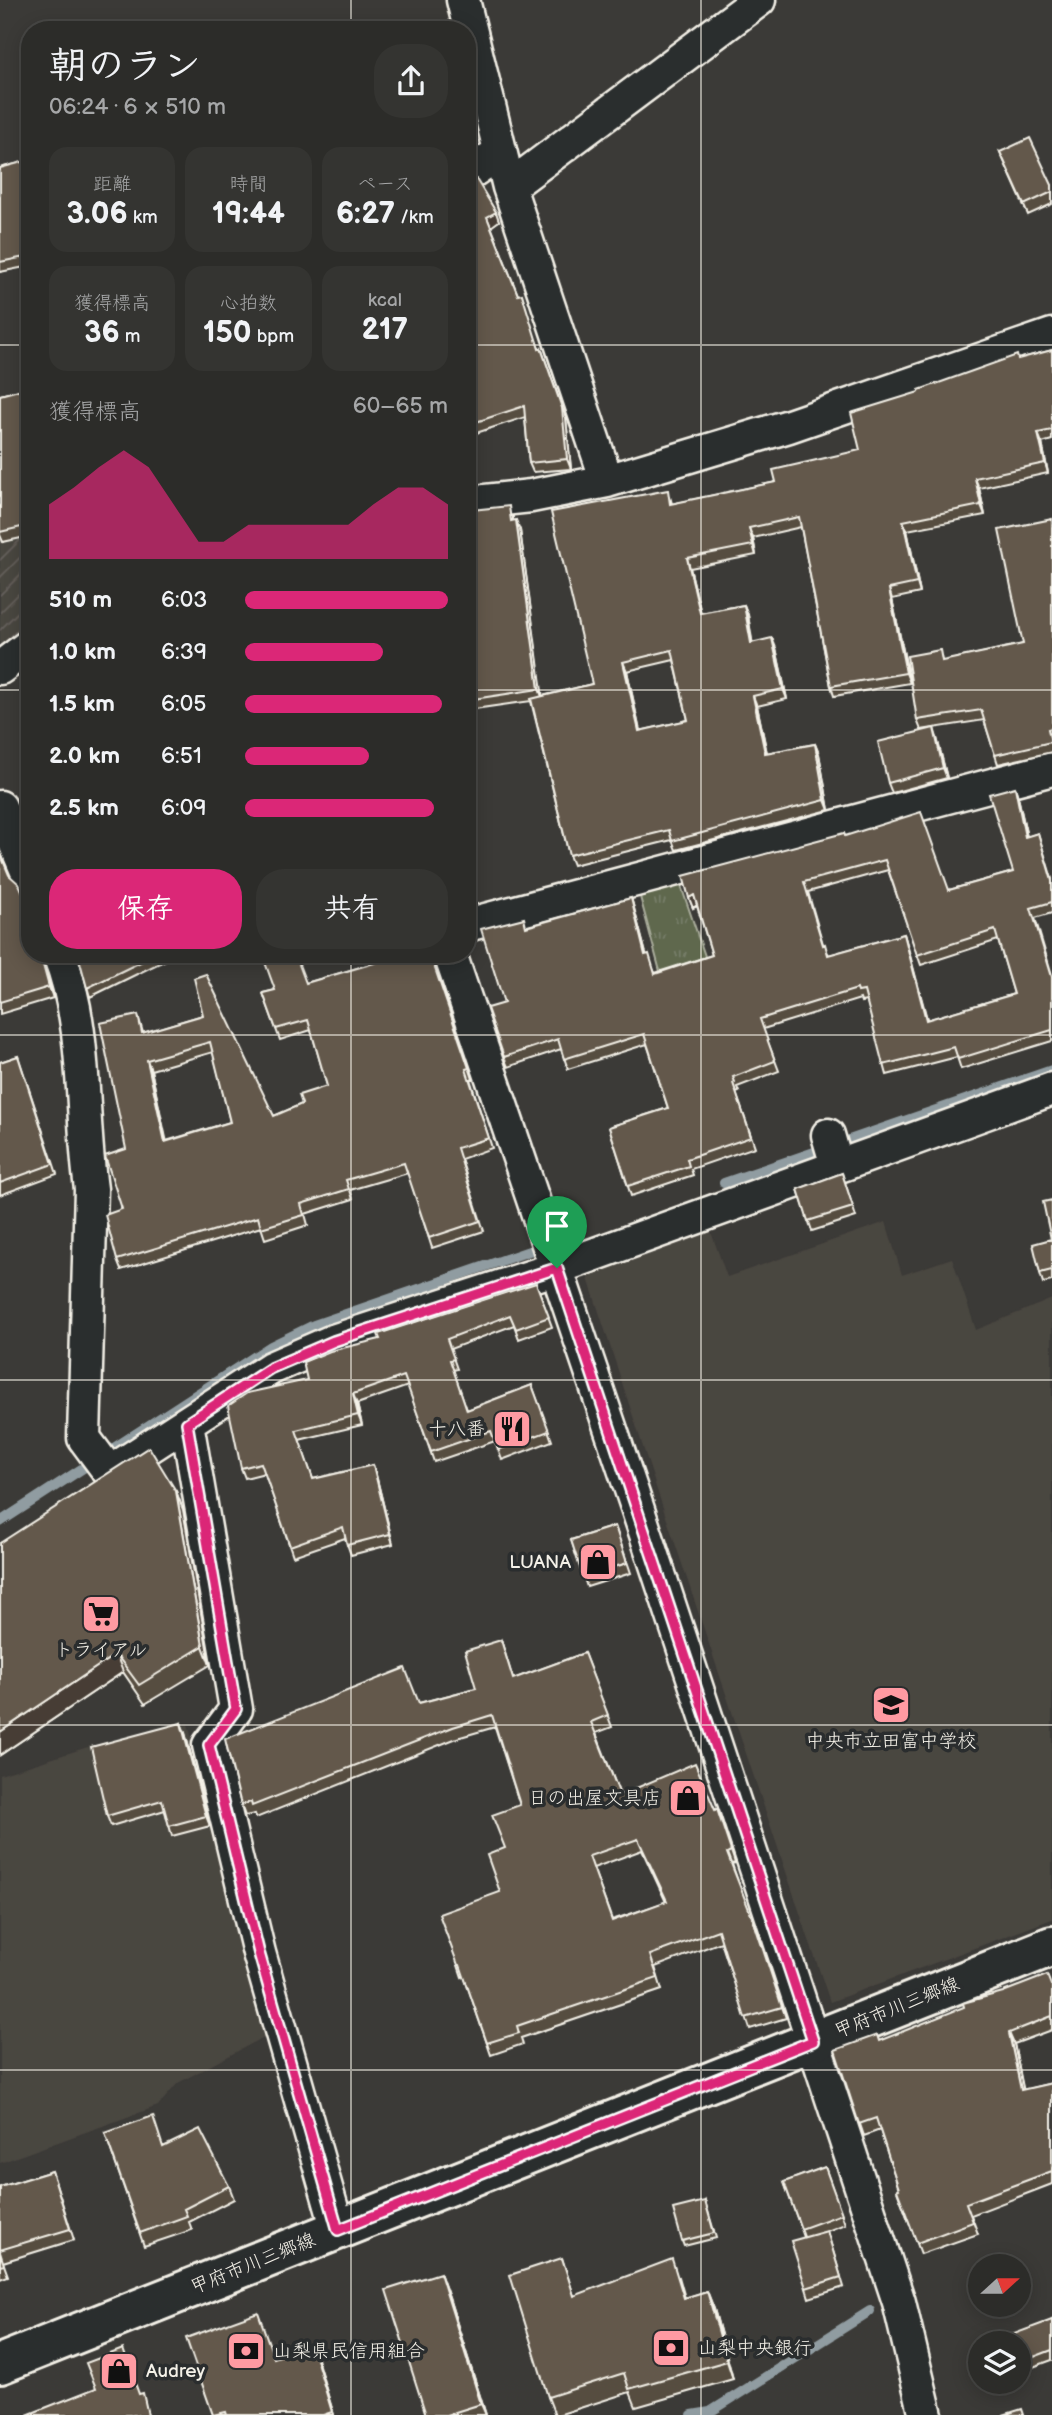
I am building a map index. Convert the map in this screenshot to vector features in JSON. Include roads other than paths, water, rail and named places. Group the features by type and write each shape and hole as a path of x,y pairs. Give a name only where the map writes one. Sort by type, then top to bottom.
{"main road":[{"name":"甲府市川三郷線","path":"0,2364 1052,1947"}],"street":[{"path":"464,0 469,21"},
{"path":"509,187 759,0"},
{"path":"476,51 509,187 607,481"},
{"path":"476,169 500,152"},
{"path":"476,502 531,496 607,481 789,426 1052,335"},
{"path":"0,668 21,652"},
{"path":"476,923 1052,769"},
{"path":"0,807 21,857"},
{"path":"62,963 79,1027 85,1150 91,1189 84,1438 102,1477 271,1368 551,1251 833,1153 1052,1089"},
{"path":"453,963 813,2041 898,2302 926,2415"},
{"path":"187,1423 236,1709 209,1745 259,1953 338,2230"}],"waterway":[{"path":"724,1183 1052,1070"},
{"path":"0,1522 271,1346 314,1325 567,1238"},
{"path":"692,2415 710,2412 870,2311"}],"place":[{"name":"十八番","path":"512,1429"},
{"name":"LUANA","path":"598,1562"},
{"name":"トライアル","path":"101,1614"},
{"name":"中央市立田富中学校","path":"891,1705"},
{"name":"日の出屋文具店","path":"688,1798"},
{"name":"山梨中央銀行","path":"671,2348"},
{"name":"山梨県民信用組合","path":"246,2351"},
{"name":"Audrey","path":"119,2371"}]}
